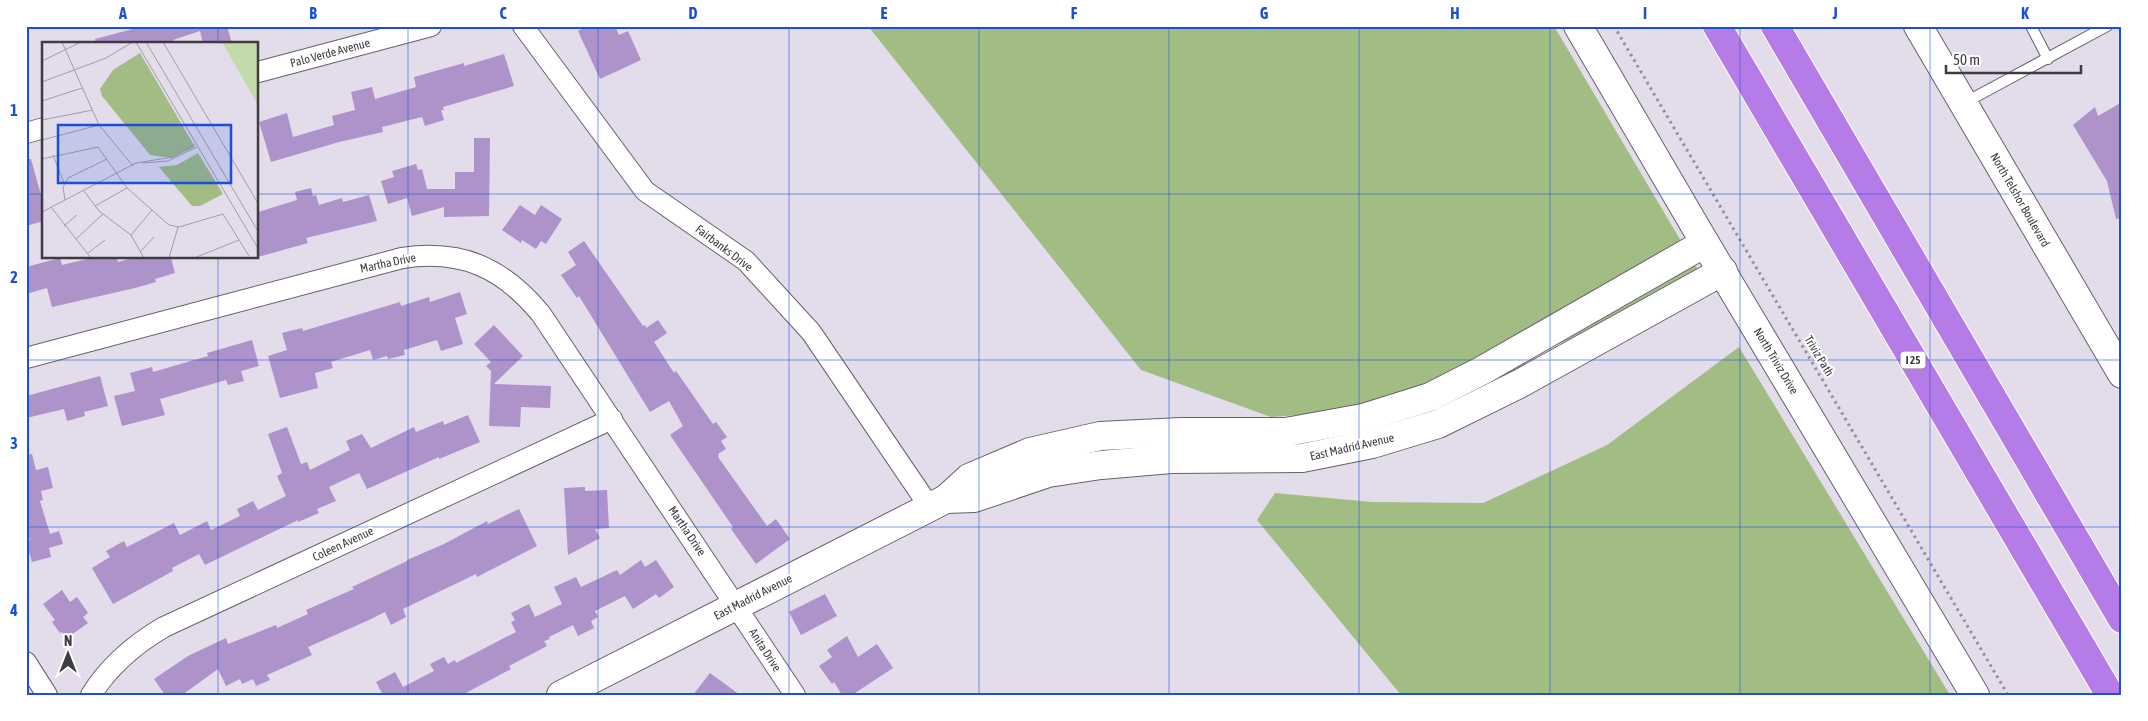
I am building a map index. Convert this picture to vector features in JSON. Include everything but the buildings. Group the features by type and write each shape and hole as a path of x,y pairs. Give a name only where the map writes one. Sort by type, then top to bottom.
{"highway":[{"name":"I 25","path":"1717,26 2110,695"},
{"path":"1775,26 2122,619"}],"street":[{"name":"Palo Verde Avenue","path":"259,72 431,26"},
{"name":"Fairbanks Drive","path":"523,26 645,191 746,262 811,332 937,502"},
{"name":"North Triviz Drive","path":"1578,26 1705,243 1975,695"},
{"name":"North Telshor Boulevard","path":"1918,26 2122,374"},
{"path":"26,133 42,129"},
{"name":"East Madrid Avenue","path":"561,695 937,502 969,478 1030,452 1100,436 1181,432 1286,432 1363,418 1430,397 1482,370 1705,243"},
{"name":"Martha Drive","path":"26,358 389,260 417,256 447,256 476,263 491,270 518,289 541,314 736,606"},
{"name":"East Madrid Avenue","path":"937,502 974,498 1048,473 1101,465 1171,460 1302,458 1372,444 1438,424 1513,387 1723,271"},
{"name":"Coleen Avenue","path":"91,695 108,671 128,652 164,627 612,419"},
{"name":"Anita Drive","path":"736,606 795,695"},
{"path":"26,662 47,695"}],"lane":[{"path":"2030,26 2048,59"},
{"path":"1963,103 2107,26"}],"path":[{"name":"Triviz Path","path":"1614,26 2008,695"}],"shaded area":[{"path":"868,26 1554,26 1698,270 1570,339 1420,406 1271,417 1141,370"},
{"path":"1739,347 1950,695 1401,695 1257,520 1275,493 1372,502 1483,503 1607,445"}]}
